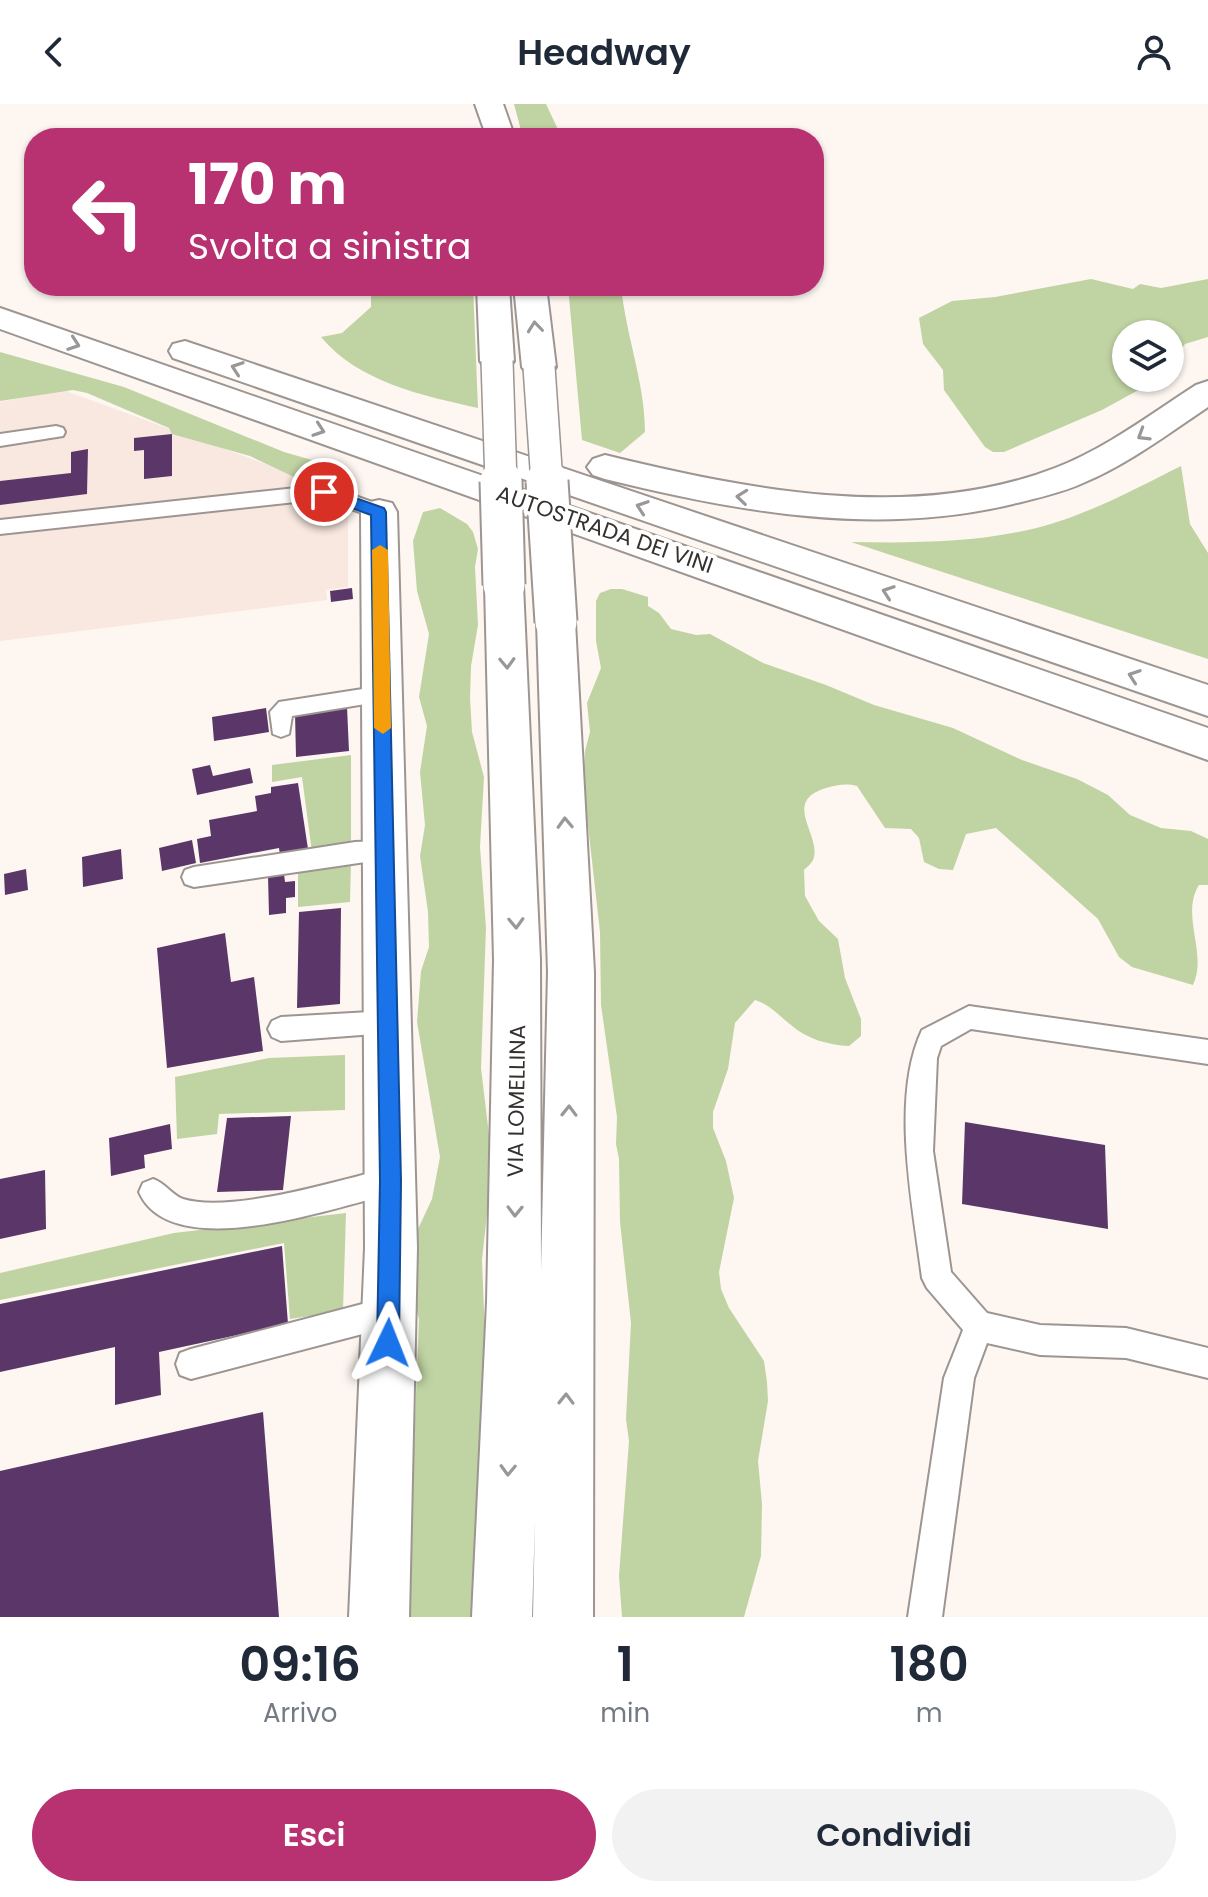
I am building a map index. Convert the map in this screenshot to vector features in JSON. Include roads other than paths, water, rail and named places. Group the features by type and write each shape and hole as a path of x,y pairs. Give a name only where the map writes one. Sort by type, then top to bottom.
{"main road":[{"path":"489,104 497,128"},
{"name":"AUTOSTRADA DEI VINI","path":"0,288 1208,701"},
{"name":"VIA LOMELLINA","path":"494,296 517,960 514,1302 502,1617"},
{"path":"531,296 539,367 556,622 571,972 563,1617"},
{"name":"AUTOSTRADA DEI VINI","path":"0,318 1208,744"},
{"path":"276,381 646,478 727,496 819,505 916,508 1003,496 1070,476 1136,439 1208,392"},
{"path":"379,512 390,1181 379,1617"},
{"path":"703,564 789,606 1208,765"}],"lane":[{"path":"0,440 56,432"},
{"path":"0,527 324,492 379,512"},
{"path":"281,728 281,712 287,708 382,694"},
{"path":"194,877 355,852 385,851"},
{"path":"1208,1052 969,1017 931,1038 924,1058 919,1151 937,1278 979,1326 1040,1340 1126,1343 1208,1363"},
{"path":"281,1029 388,1022"},
{"path":"153,1192 176,1210 204,1214 253,1211 390,1181"},
{"path":"191,1364 389,1312"},
{"path":"925,1617 959,1378 979,1326"}]}
